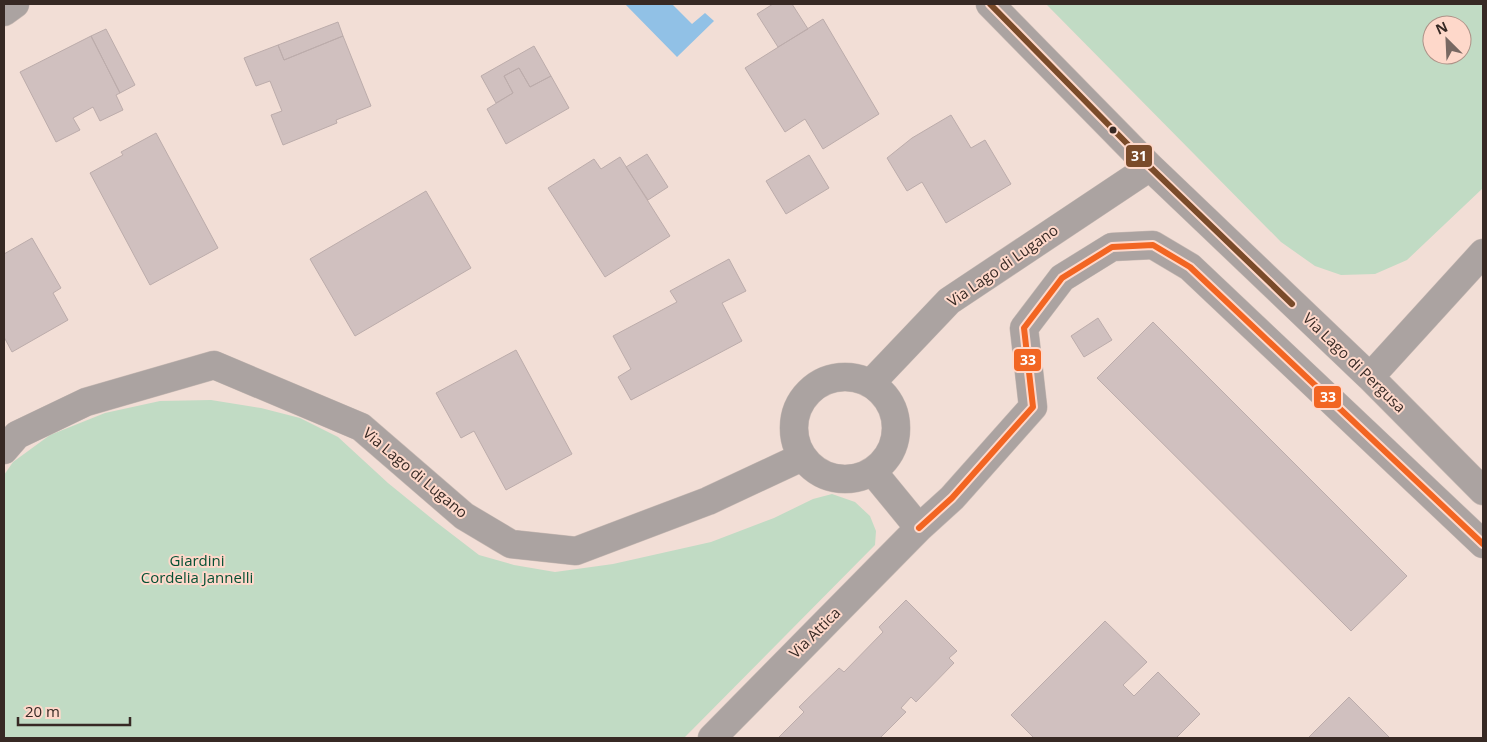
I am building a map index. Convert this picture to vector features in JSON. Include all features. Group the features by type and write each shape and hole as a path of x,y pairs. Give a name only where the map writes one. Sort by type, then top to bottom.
{"street":[{"path":"4,12 15,4"},
{"name":"Via Lago di Pergusa","path":"990,4 1150,167 1370,377 1483,491"},
{"name":"Via Lago di Lugano","path":"871,384 949,301 1150,167"},
{"name":"Via Attica","path":"712,738 919,528 952,498 1033,407 1024,328 1062,278 1112,247 1153,245 1190,267 1483,544"},
{"path":"1370,377 1483,253"},
{"name":"Via Lago di Lugano","path":"8,435 86,402 214,365 361,427 464,516 511,544 576,551 708,500 802,457"},
{"path":"838,378 855,378 871,384 884,395 893,410 897,427 894,445 886,460 872,472 858,478 842,479 826,476 813,468 802,457 795,441 794,424 798,408 808,393 821,383 838,378"},
{"path":"872,472 919,528"}],"green space":[{"path":"1046,4 1483,4 1483,188 1407,260 1375,274 1341,275 1315,266 1281,242"},
{"name":"Giardini Cordelia Jannelli","path":"211,400 261,408 300,418 338,437 388,483 479,555 514,565 555,572 613,564 711,542 774,518 813,499 832,494 855,502 870,516 876,531 875,545 684,738 4,738 4,475 13,462 50,435 105,413 160,401"}],"water":[{"path":"625,4 672,4 692,24 705,13 714,21 677,57"}],"building":[{"path":"773,4 792,4 808,29 778,47 757,14"},
{"path":"823,19 879,114 823,149 805,119 785,132 745,68"},
{"path":"338,22 343,36 284,60 278,45"},
{"path":"106,29 135,85 120,93 91,36"},
{"path":"91,36 120,93 116,95 123,110 100,121 93,107 73,118 80,130 56,142 20,72"},
{"path":"343,36 371,106 336,120 337,123 283,145 271,115 282,111 270,81 256,86 244,58 278,45 284,60"},
{"path":"534,46 551,76 530,87 519,68 504,76 513,93 496,103 481,76"},
{"path":"519,68 530,87 551,76 569,108 506,144 487,109 513,93 504,76"},
{"path":"951,115 971,148 985,140 1011,184 946,223 922,182 907,191 887,158 912,138"},
{"path":"156,133 218,248 150,285 90,173 123,155 121,152"},
{"path":"647,154 668,187 648,200 626,167"},
{"path":"809,155 829,188 786,214 766,181"},
{"path":"620,157 670,236 605,277 548,188 594,159 601,169"},
{"path":"426,191 471,268 355,336 310,259"},
{"path":"32,238 61,288 53,293 68,320 12,352 4,337 4,254"},
{"path":"729,259 746,291 722,303 742,341 631,400 618,377 631,369 613,336 677,302 670,291"},
{"path":"1098,318 1112,340 1084,357 1071,336"},
{"path":"1153,322 1407,576 1351,631 1097,378"},
{"path":"516,350 572,454 506,490 474,431 461,438 436,393"},
{"path":"906,600 957,651 949,658 954,663 916,702 911,697 901,708 906,712 880,738 778,738 804,712 799,707 839,668 844,672 883,632 879,627"},
{"path":"1105,621 1147,662 1123,685 1134,696 1158,672 1200,714 1176,738 1034,738 1011,715"},
{"path":"1349,697 1390,738 1308,738"}],"transit line":[{"name":"31","path":"990,4 1150,167 1292,304"},
{"name":"33","path":"919,528 952,498 1033,407 1024,328 1062,278 1112,247 1153,245 1190,267 1483,544"}]}
